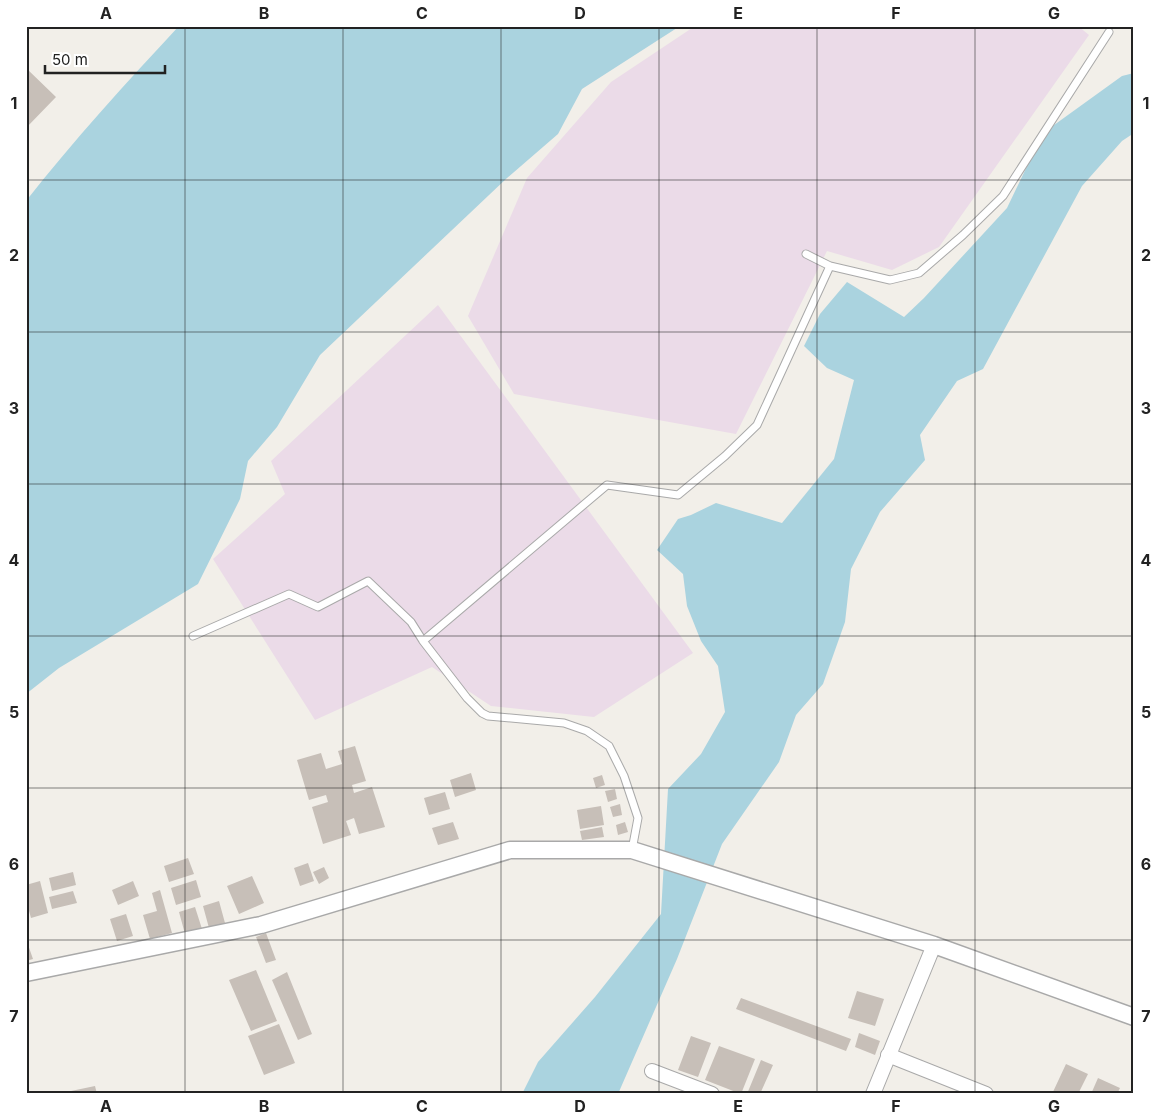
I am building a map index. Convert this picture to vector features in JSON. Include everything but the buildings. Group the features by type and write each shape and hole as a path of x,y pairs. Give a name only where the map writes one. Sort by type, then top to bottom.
{"street":[{"path":"26,973 261,925 510,850 632,850 934,945 1134,1016"},
{"path":"873,1094 934,945"},
{"path":"888,1055 986,1094"},
{"path":"652,1071 712,1094"}],"lane":[{"path":"806,254 830,266 890,280 919,273 963,236 1003,196 1108,32"},
{"path":"423,640 606,485 678,495 725,456 757,426 830,266"},
{"path":"193,636 289,594 318,607 368,581 411,622 467,698 482,713 488,716 564,723 587,731 609,746 624,776 638,818 632,850"}],"shaded area":[{"path":"695,26 1078,26 1089,35 939,247 892,270 827,251 736,434 514,394 468,316 527,178 611,82"},
{"path":"438,305 693,653 594,717 491,706 432,667 315,720 213,559 285,494 271,461"}],"water":[{"path":"179,26 680,26 582,89 558,134 507,178 320,355 277,427 248,461 240,499 198,584 59,668 26,694 26,201 101,112"},
{"path":"1134,73 1134,133 1122,141 1082,186 983,369 957,381 920,435 925,460 880,512 851,569 845,622 823,684 796,715 779,762 722,844 677,959 618,1094 522,1094 538,1062 595,997 661,914 668,789 701,754 725,712 718,666 701,641 687,606 683,574 657,550 678,519 716,503 782,523 834,459 854,380 827,368 804,346 820,314 847,282 904,317 1007,208 1043,133 1122,76"}]}
